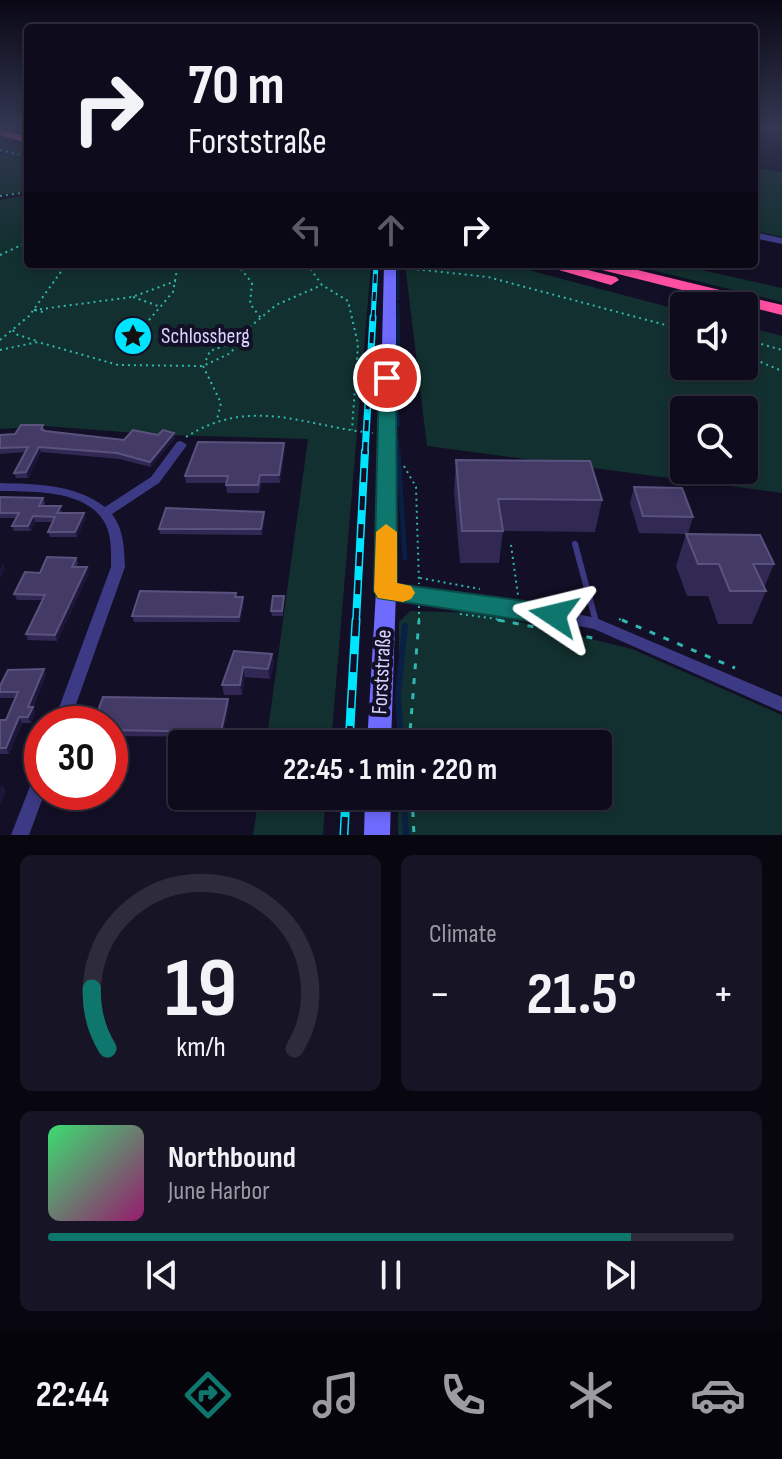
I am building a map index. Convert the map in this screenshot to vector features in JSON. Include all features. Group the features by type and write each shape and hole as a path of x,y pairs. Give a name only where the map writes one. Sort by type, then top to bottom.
{"highway":[{"path":"561,268 670,295"},
{"path":"611,268 782,310"},
{"path":"758,318 782,324"}],"main road":[{"name":"Forststraße","path":"380,730 386,591 386,433 396,268"},
{"path":"377,835 378,810"}],"street":[{"path":"758,236 782,241"},
{"path":"106,512 155,480 181,445"},
{"path":"0,487 68,494 95,504 106,512 120,540 118,567 68,706"},
{"path":"386,591 519,608 596,624 782,705"},
{"path":"20,835 29,810"}],"lane":[{"path":"575,544 596,624"}],"path":[{"path":"0,196 24,193"},
{"path":"0,255 24,244"},
{"path":"0,340 34,310 63,268"},
{"path":"149,320 161,307 176,281 178,268"},
{"path":"240,268 252,283 250,304 261,318"},
{"path":"315,268 312,269 322,285 348,301 358,344 352,431"},
{"path":"413,268 488,277 670,326"},
{"path":"34,310 132,297 176,281"},
{"path":"13,330 15,334 38,342 118,365 204,364 231,353 276,305 322,285"},
{"path":"132,297 161,307"},
{"path":"34,310 46,313"},
{"path":"216,420 221,403 204,364 210,351 239,341"},
{"path":"0,350 38,342"},
{"path":"758,343 782,350"},
{"path":"758,361 782,371"},
{"path":"181,445 203,425 216,420 314,420 352,431 386,433"},
{"path":"511,545 519,596"},
{"path":"419,577 485,590"},
{"path":"420,611 428,610"},
{"path":"453,613 607,641"},
{"path":"497,620 498,614"},
{"path":"413,810 414,835"}],"green space":[{"path":"0,167 24,167 24,192 0,195"},
{"path":"758,169 782,172 782,237 758,232"},
{"path":"24,196 24,268 371,268 332,730 268,730 308,439 163,435 45,426 0,429 0,200"},
{"path":"405,268 520,268 670,307 670,380 758,380 758,330 782,336 782,493 714,484 758,484 758,396 670,396 670,478 427,446"},
{"path":"643,268 693,268 782,288 782,302 758,296 758,292 741,292"},
{"path":"410,611 483,613 632,649 782,715 782,835 398,835 398,810 612,810 612,730 399,730 399,622"},
{"path":"257,810 325,810 323,835 253,835"}],"building":[{"path":"21,425 43,425 41,429 45,431 124,440 133,430 158,435 163,430 174,433 150,462 117,453 39,447 26,472 14,473 28,447 0,448 0,435 15,434"},
{"path":"198,442 284,443 279,475 260,475 258,485 226,485 228,476 185,476"},
{"path":"456,460 590,461 602,500 498,499 503,531 462,531"},
{"path":"634,487 682,488 693,517 643,516"},
{"path":"0,497 43,498 39,506 61,506 57,513 84,513 75,532 48,532 55,517 33,516 28,526 12,526 19,513 0,513"},
{"path":"166,508 264,512 261,529 159,529"},
{"path":"686,534 760,535 774,564 753,564 766,591 730,591 719,564 698,564"},
{"path":"47,557 76,558 72,567 87,567 55,635 26,634 45,595 14,594 25,572 40,573"},
{"path":"140,591 236,593 235,597 243,597 239,617 132,616"},
{"path":"273,596 284,596 282,611 271,611"},
{"path":"234,651 272,654 268,669 243,667 240,685 222,685"},
{"path":"44,669 28,706 24,706 24,717 19,717 6,748 0,748 0,720 6,720 18,692 0,692 8,670"},
{"path":"103,697 228,699 221,730 128,730 128,706 100,706"}],"waterway":[{"path":"398,271 398,299"},
{"path":"398,304 398,371"},
{"path":"397,389 398,377"},
{"path":"397,395 398,402"},
{"path":"397,408 398,425"},
{"path":"397,440 398,453"},
{"path":"398,451 405,558"},
{"path":"400,730 398,695 405,626"},
{"path":"405,810 406,835"}],"railway":[{"path":"373,319 376,268"},
{"path":"365,453 373,317"},
{"path":"356,622 365,451"},
{"path":"350,730 356,620"},
{"path":"344,835 345,810"}],"slow traffic":[{"path":"386,532 386,591 403,593"}],"place":[{"name":"Schlossberg","path":"133,336"}],"route":[{"path":"387,378 386,591 554,615"}]}
